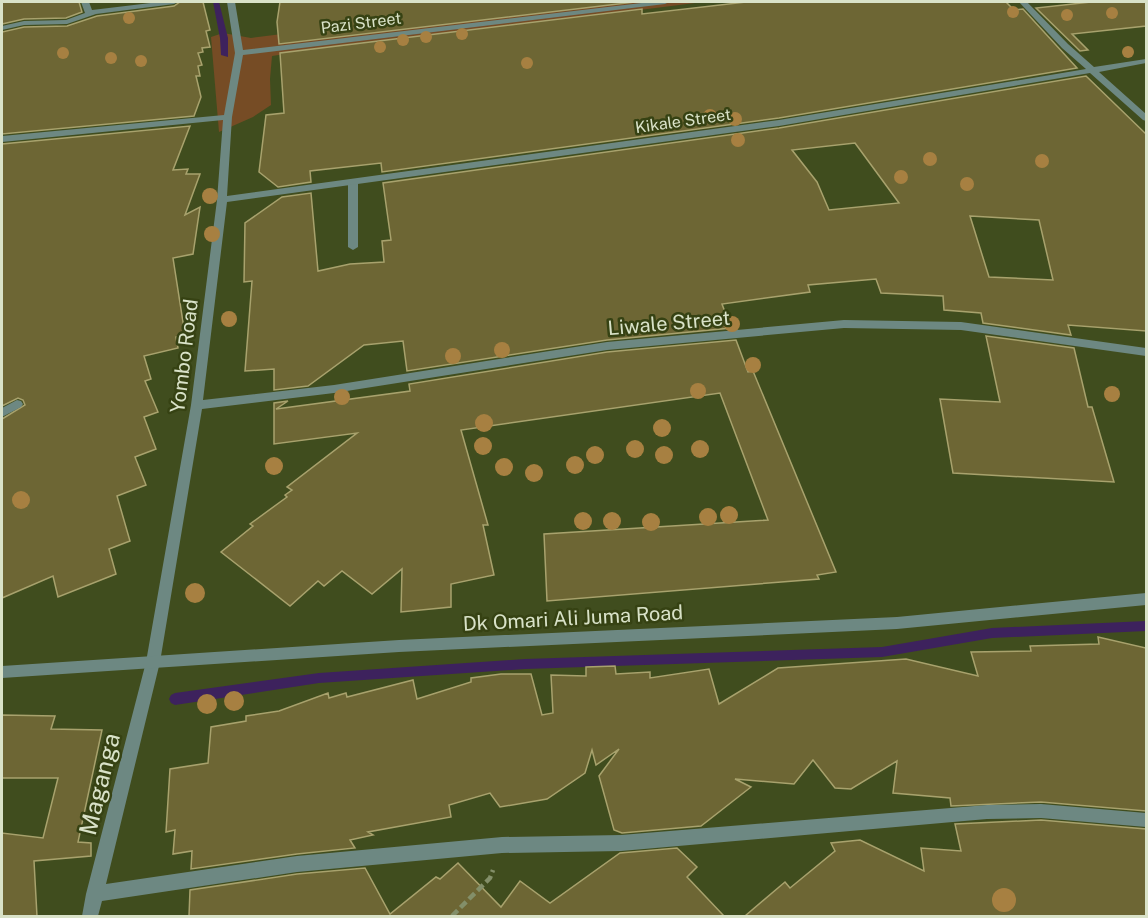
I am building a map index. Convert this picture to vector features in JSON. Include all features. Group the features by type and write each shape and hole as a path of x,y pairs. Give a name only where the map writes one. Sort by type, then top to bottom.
{"street":[{"path":"85,2 89,14"},
{"path":"2,28 24,23 67,22 89,14 174,2"},
{"name":"Yombo Road","path":"153,662 197,405 222,200 228,117 239,53 231,2"},
{"name":"Pazi Street","path":"239,53 665,2"},
{"path":"1023,2 1065,46 1146,118"},
{"name":"Kikale Street","path":"222,200 768,125 1146,61"},
{"path":"2,139 228,117"},
{"path":"353,183 353,247"},
{"name":"Liwale Street","path":"197,405 334,389 607,346 739,336 844,324 961,326 1146,352"},
{"path":"2,413 16,404"},
{"name":"Dk Omari Ali Juma Road","path":"2,672 399,646 897,623 1146,599"},
{"name":"Maganga","path":"90,916 153,662"},
{"path":"94,894 297,864 502,845 665,840 987,812 1041,811 1146,820"}],"path":[{"path":"452,916 490,878 502,845"}],"shaded area":[{"path":"621,2 703,2 423,37 364,42 272,56 271,105 253,117 219,132 211,37 223,33 251,38 402,19"}],"building":[{"path":"2,2 79,2 82,12 66,18 24,19 2,24"},
{"path":"180,2 203,2 210,30 206,31 210,47 202,48 203,52 198,53 202,65 198,66 200,76 196,76 201,97 194,116 2,134 2,32 24,27 67,26 97,16 174,6"},
{"path":"280,2 635,2 279,44 277,22"},
{"path":"746,2 1006,2 1014,10 1023,9 1077,68 779,118 382,172 381,163 310,171 311,182 278,187 259,172 266,115 284,113 280,53 642,9 642,14"},
{"path":"1091,2 1146,2 1146,26 1072,34 1088,50 1080,51 1036,8"},
{"path":"1086,76 1146,134 1146,331 1068,325 1071,335 983,323 981,313 944,310 943,296 881,293 876,279 808,285 810,292 722,304 731,328 607,340 407,371 403,341 364,345 308,386 274,390 274,369 245,371 252,281 244,282 245,223 282,197 311,193 318,271 350,264 384,262 382,241 391,240 383,183 779,128","holes":["855,143 899,203 829,210 817,182 792,150","970,216 1039,220 1053,280 989,277"]},
{"path":"190,126 173,170 188,169 186,174 200,174 185,215 200,207 193,254 173,258 185,335 176,337 178,348 144,356 151,379 145,381 158,412 144,417 156,449 135,457 146,485 117,496 130,541 109,549 116,574 58,597 53,576 2,598 2,419 25,405 23,400 18,398 2,406 2,144"},
{"path":"986,336 1074,348 1088,407 1092,407 1114,482 953,473 940,399 1000,402"},
{"path":"736,340 748,372 753,371 836,572 817,575 819,579 547,601 544,534 768,520 720,393 461,430 488,525 483,525 494,575 451,584 451,607 401,612 402,569 372,594 342,571 324,586 318,581 290,606 221,552 253,526 250,524 287,497 285,495 292,490 287,487 357,433 274,444 274,403 288,401 276,409 410,391 409,384 607,352"},
{"path":"1098,637 1146,648 1146,811 1041,802 951,806 950,798 893,793 897,761 851,789 835,788 813,760 794,784 735,779 751,787 701,826 622,833 614,830 599,776 619,749 596,765 592,750 585,773 547,799 500,807 490,793 449,805 451,817 368,832 373,835 350,840 355,848 191,869 192,851 173,854 175,830 166,832 170,769 208,763 211,727 246,721 246,716 279,711 328,693 329,698 346,693 347,697 413,680 417,699 471,682 471,678 501,674 531,674 542,715 553,713 551,675 586,676 586,667 615,666 616,674 650,672 650,678 709,669 719,704 778,668 906,659 978,676 971,652 1031,651 1030,646 1099,644"},
{"path":"2,715 55,716 51,729 102,730 78,842 91,843 91,856 34,861 37,916 2,916 2,833 43,838 58,778 2,778"},
{"path":"1041,820 1146,829 1146,916 745,916 785,882 790,888 835,851 831,843 860,840 924,871 921,848 961,851 955,824"},
{"path":"677,848 697,867 687,877 724,916 189,916 190,890 297,874 365,868 390,914 436,877 440,879 458,863 501,907 520,881 550,903 620,853"}],"waterway":[{"path":"216,2 224,38 225,55"},
{"path":"175,699 319,678 525,664 882,652 992,633 1146,626"}]}
